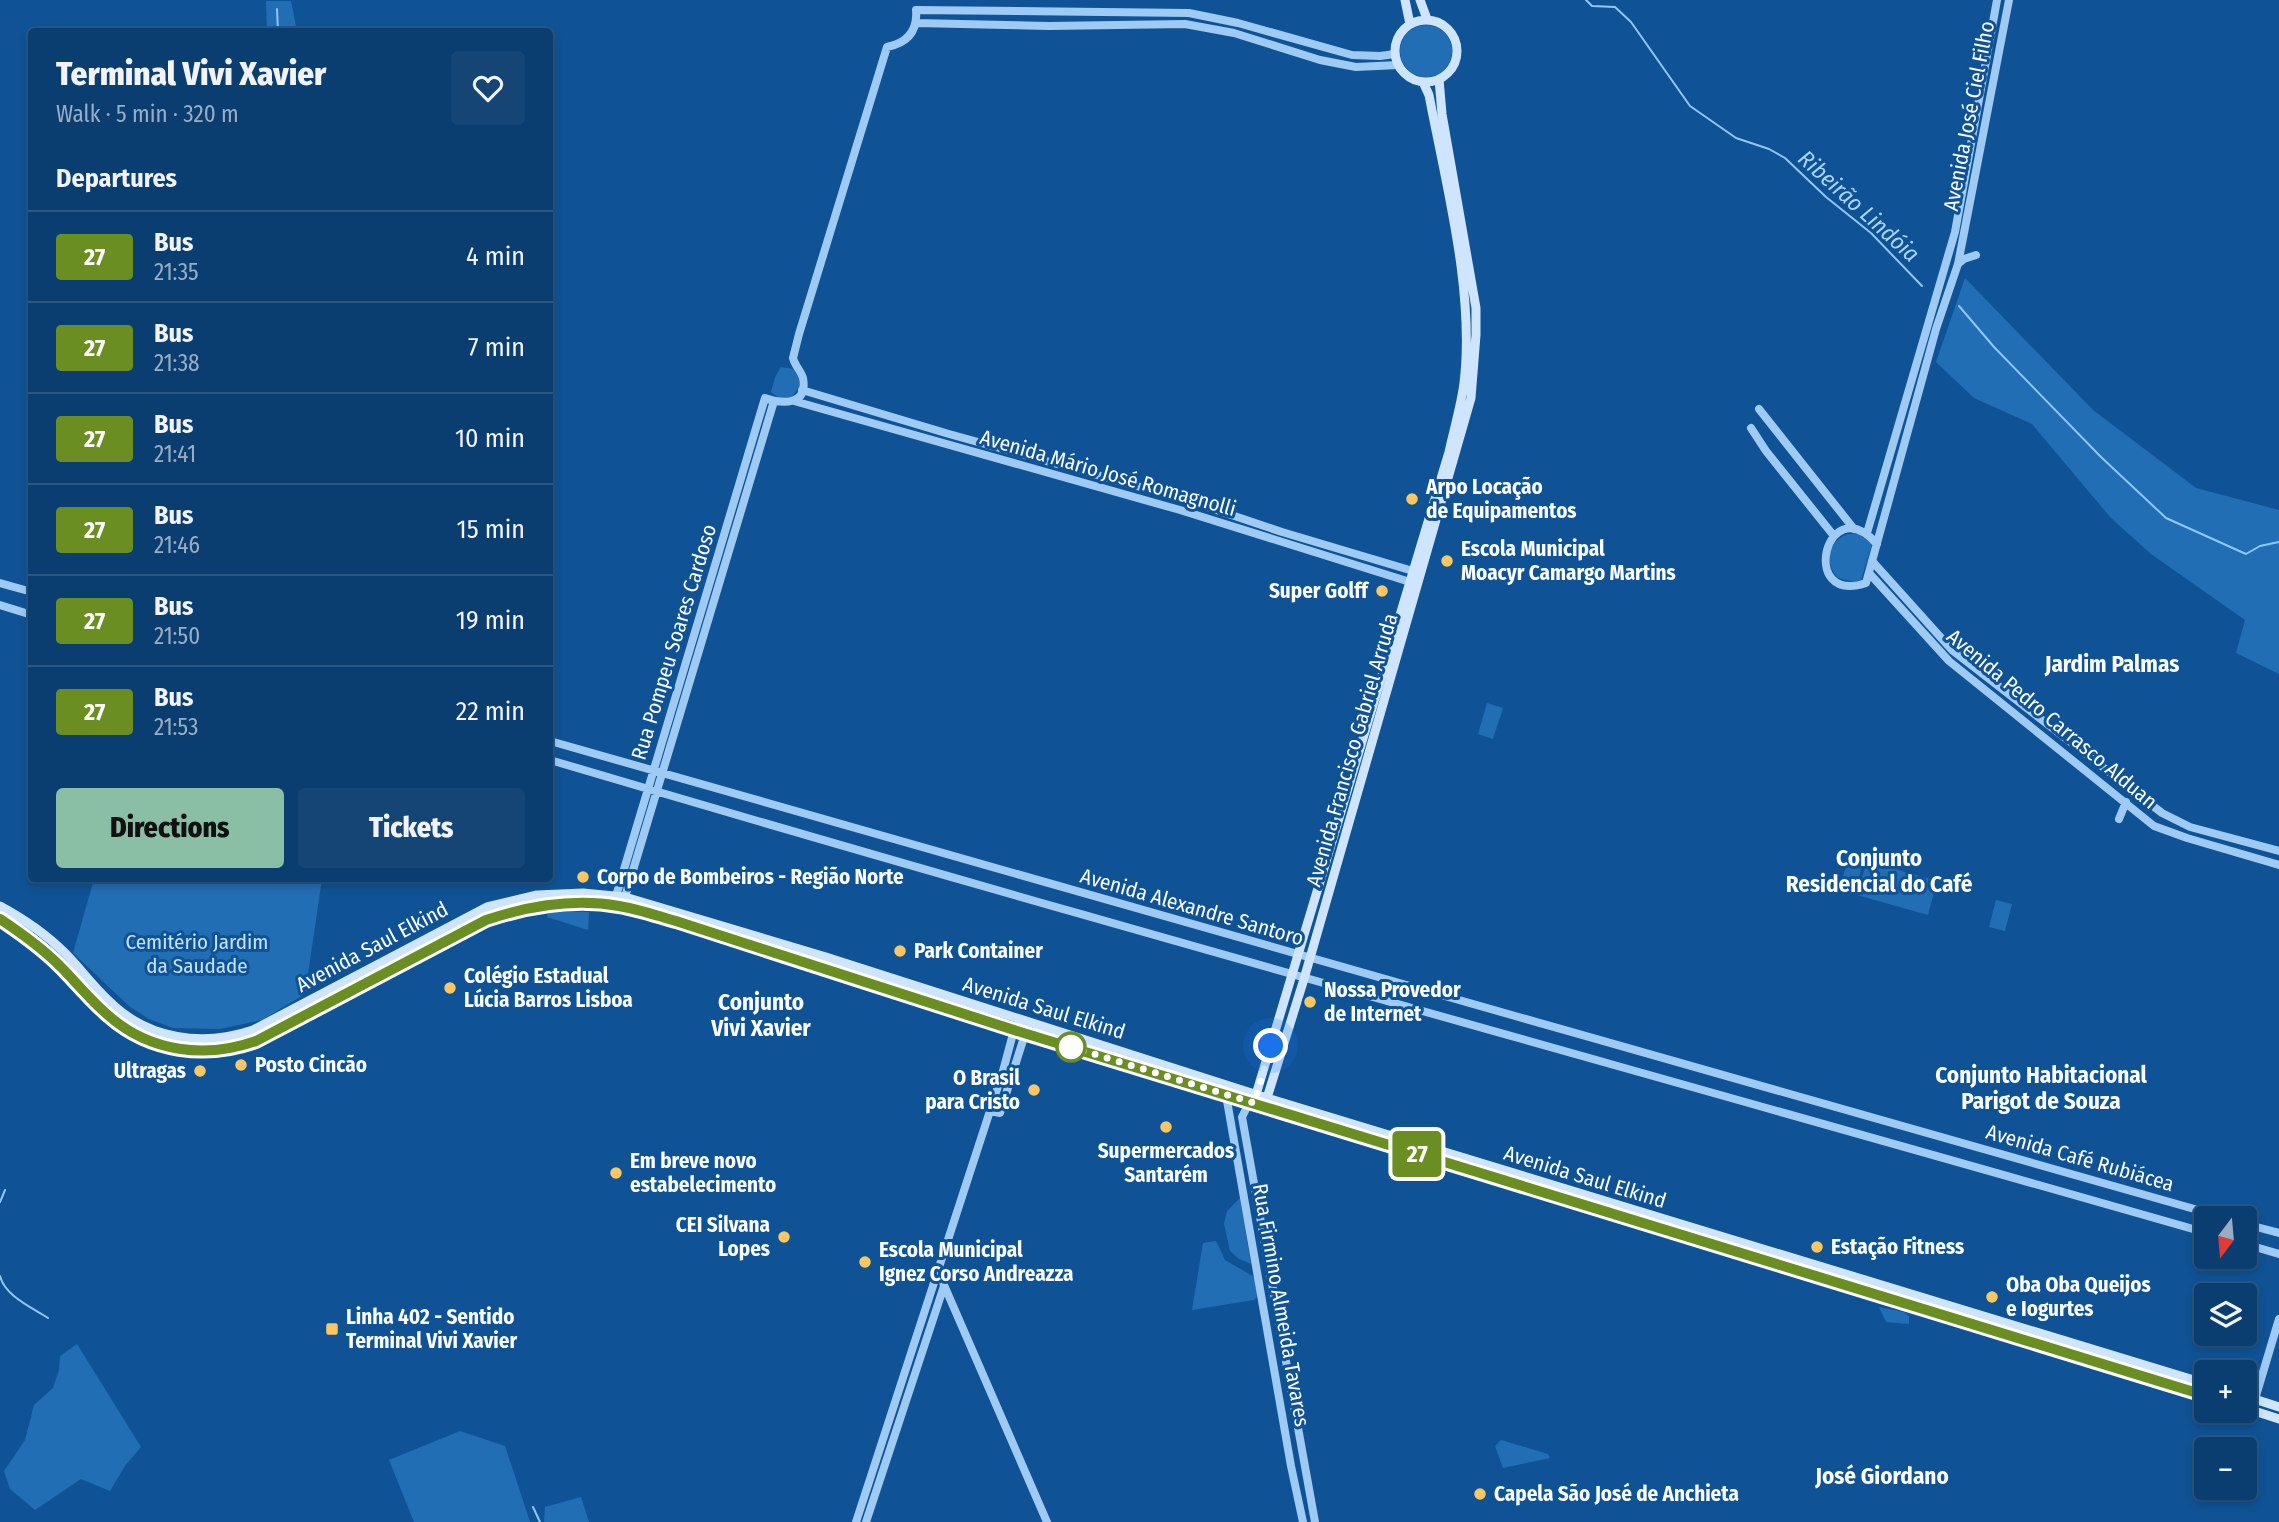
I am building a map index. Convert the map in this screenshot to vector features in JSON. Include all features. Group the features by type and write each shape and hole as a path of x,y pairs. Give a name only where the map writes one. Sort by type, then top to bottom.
{"main road":[{"path":"1405,0 1410,24"},
{"path":"1420,0 1427,19"},
{"path":"1427,19 1446,27 1457,44 1455,64 1449,72 1439,79 1423,82 1408,77 1398,65 1395,54 1398,35 1410,24 1427,19"},
{"name":"Avenida Francisco Gabriel Arruda","path":"1255,1099 1471,398 1476,308 1441,114 1439,79"},
{"name":"Avenida Francisco Gabriel Arruda","path":"1267,1098 1310,959 1414,584 1413,572 1451,443 1464,384 1466,331 1462,282 1429,95 1423,82"},
{"name":"Avenida Saul Elkind","path":"0,906 36,928 66,954 109,1001 139,1024 163,1034 187,1038 229,1038 253,1030 487,907 537,895 582,898 621,896 826,957 1160,1063 1255,1099 2194,1392"},
{"path":"602,904 620,902 621,896"},
{"name":"Avenida Saul Elkind","path":"0,919 59,965 102,1010 123,1027 159,1045 207,1052 256,1041 486,920 582,898 676,921 1025,1034 1226,1095 1255,1099"},
{"path":"37,946 46,948 57,958 66,954"},
{"path":"293,1020 308,1008 310,1001"},
{"path":"207,1052 209,1043 229,1038"},
{"path":"1110,1059 1113,1048"},
{"path":"1146,1070 1143,1064 1145,1062 1160,1063"},
{"path":"1255,1099 1267,1098"},
{"name":"Avenida Saul Elkind","path":"1267,1098 1523,1181 2194,1380"},
{"path":"2257,1399 2279,1407"},
{"path":"2257,1412 2279,1419"}],"street":[{"name":"Avenida José Ciel Filho","path":"1867,533 1955,232 1997,0"},
{"name":"Avenida José Ciel Filho","path":"1877,544 1922,379 1958,264 2009,0"},
{"path":"794,401 802,390 802,376 793,358 887,47 907,38 916,23 916,10 1189,13 1238,23 1352,55 1395,54"},
{"path":"934,23 935,11"},
{"path":"916,23 1098,27 1185,24 1234,33 1320,60 1356,67 1398,65"},
{"path":"1958,264 1976,255"},
{"name":"Avenida Mário José Romagnolli","path":"802,390 1184,499 1413,572"},
{"name":"Avenida Mário José Romagnolli","path":"765,398 786,404 794,401 1180,510 1414,584"},
{"name":"Rua Pompeu Soares Cardoso","path":"621,896 653,770 765,398"},
{"name":"Rua Pompeu Soares Cardoso","path":"621,896 663,773 774,401"},
{"path":"1759,409 1854,529"},
{"path":"1751,428 1766,451 1834,536"},
{"path":"1793,484 1808,473"},
{"path":"1846,529 1867,533 1877,544 1866,583 1844,585 1835,580 1828,572 1824,560 1826,548 1834,536 1846,529"},
{"name":"Avenida Pedro Carrasco Alduan","path":"1872,561 1952,650 2162,813 2190,827 2279,851"},
{"name":"Avenida Pedro Carrasco Alduan","path":"1869,573 1949,661 2154,825 2279,865"},
{"path":"0,583 28,591"},
{"path":"0,605 28,614"},
{"name":"Avenida Alexandre Santoro","path":"553,742 1151,912 1298,957 1722,1074"},
{"name":"Avenida Alexandre Santoro","path":"553,761 1304,979 1716,1093"},
{"path":"2119,819 2126,802"},
{"path":"856,1522 1014,1030 1022,1021"},
{"path":"990,1111 1000,1113 1025,1034 1022,1021"},
{"name":"Avenida Café Rubiácea","path":"1722,1074 2194,1209"},
{"name":"Avenida Café Rubiácea","path":"1716,1093 2194,1229"},
{"name":"Rua Firmino Almeida Tavares","path":"1226,1095 1303,1522"},
{"name":"Rua Firmino Almeida Tavares","path":"1255,1099 1243,1111 1242,1117 1315,1522"},
{"path":"2258,1227 2279,1233"},
{"path":"2258,1248 2279,1254"},
{"path":"937,1269 1047,1522"},
{"path":"866,1522 944,1286"},
{"path":"937,1306 952,1303"},
{"path":"2257,1378 2279,1320"}],"green space":[{"path":"266,1 291,1 296,28 267,28"},
{"path":"1426,25 1445,32 1452,51 1445,70 1426,77 1407,70 1400,51 1407,32"},
{"path":"1965,278 2093,410 2196,488 2279,510 2279,674 2236,653 2245,620 2151,554 2111,518 2032,424 1974,398 1936,362"},
{"path":"781,367 793,369 799,377 799,387 791,398 779,398 771,392"},
{"path":"1848,534 1859,534 1872,544 1861,580 1854,582 1838,578 1829,558 1836,541"},
{"path":"1487,703 1503,708 1493,739 1478,734"},
{"path":"1849,856 1864,860 1857,884 1842,880"},
{"path":"1867,861 1937,881 1928,915 1857,895"},
{"name":"Cemitério Jardim da Saudade","path":"93,882 322,882 305,994 262,1020 220,1029 173,1028 149,1019 129,1006 73,953"},
{"path":"1996,900 2012,904 2005,931 1989,927"},
{"path":"549,911 589,912 588,930 547,917"},
{"path":"1240,1198 1251,1264 1230,1251 1224,1223 1227,1211"},
{"path":"1216,1241 1225,1260 1256,1278 1258,1296 1254,1300 1192,1310 1203,1243"},
{"path":"1879,1307 1904,1312 1909,1316 1909,1324 1886,1322"},
{"path":"77,1344 141,1447 125,1466 110,1491 81,1479 35,1510 10,1489 4,1471 25,1440 34,1405 53,1388 60,1356"},
{"path":"460,1431 505,1446 530,1522 414,1522 389,1460"},
{"path":"1501,1440 1548,1454 1550,1458 1503,1468 1495,1446"},
{"path":"581,1497 589,1522 544,1522 545,1507"}],"waterway":[{"name":"Ribeirão Lindóia","path":"1586,0 1592,6 1615,7 1631,22 1690,106 1736,138 1769,149 1785,158 1826,197 1871,233 1922,286"},
{"path":"277,9 278,28"},
{"name":"Ribeirão Lindóia","path":"1959,306 1994,347 2101,457 2166,518 2246,554 2260,546 2279,542"},
{"path":"0,1202 5,1190"},
{"path":"0,1276 13,1295 48,1318"},
{"path":"533,1507 540,1522"}],"bus line":[{"name":"27","path":"0,919 59,965 102,1010 123,1027 159,1045 207,1052 256,1041 486,920 546,905 582,903 621,906 676,921 1014,1030 2194,1392"}],"place":[{"name":"Arpo Locação de Equipamentos","path":"1412,499"},
{"name":"Escola Municipal Moacyr Camargo Martins","path":"1447,561"},
{"name":"Super Golff","path":"1382,591"},
{"name":"Corpo de Bombeiros - Região Norte","path":"583,877"},
{"name":"Park Container","path":"900,951"},
{"name":"Colégio Estadual Lúcia Barros Lisboa","path":"450,988"},
{"name":"Nossa Provedor de Internet","path":"1310,1002"},
{"name":"Posto Cincão","path":"241,1065"},
{"name":"Ultragas","path":"200,1071"},
{"name":"O Brasil para Cristo","path":"1034,1090"},
{"name":"Supermercados Santarém","path":"1166,1127"},
{"name":"Em breve novo estabelecimento","path":"616,1173"},
{"name":"CEI Silvana Lopes","path":"784,1237"},
{"name":"Estação Fitness","path":"1817,1247"},
{"name":"Escola Municipal Ignez Corso Andreazza","path":"865,1262"},
{"name":"Oba Oba Queijos e Iogurtes","path":"1992,1297"},
{"name":"Linha 402 - Sentido Terminal Vivi Xavier","path":"332,1329"},
{"name":"Capela São José de Anchieta","path":"1480,1494"}],"district":[{"name":"Jardim Palmas","path":"2112,664"},
{"name":"Conjunto Residencial do Café","path":"1879,871"},
{"name":"Conjunto Vivi Xavier","path":"761,1015"},
{"name":"Conjunto Habitacional Parigot de Souza","path":"2041,1088"},
{"name":"José Giordano","path":"1882,1476"}],"route":[{"path":"1071,1047 1254,1103 1271,1046"}]}
